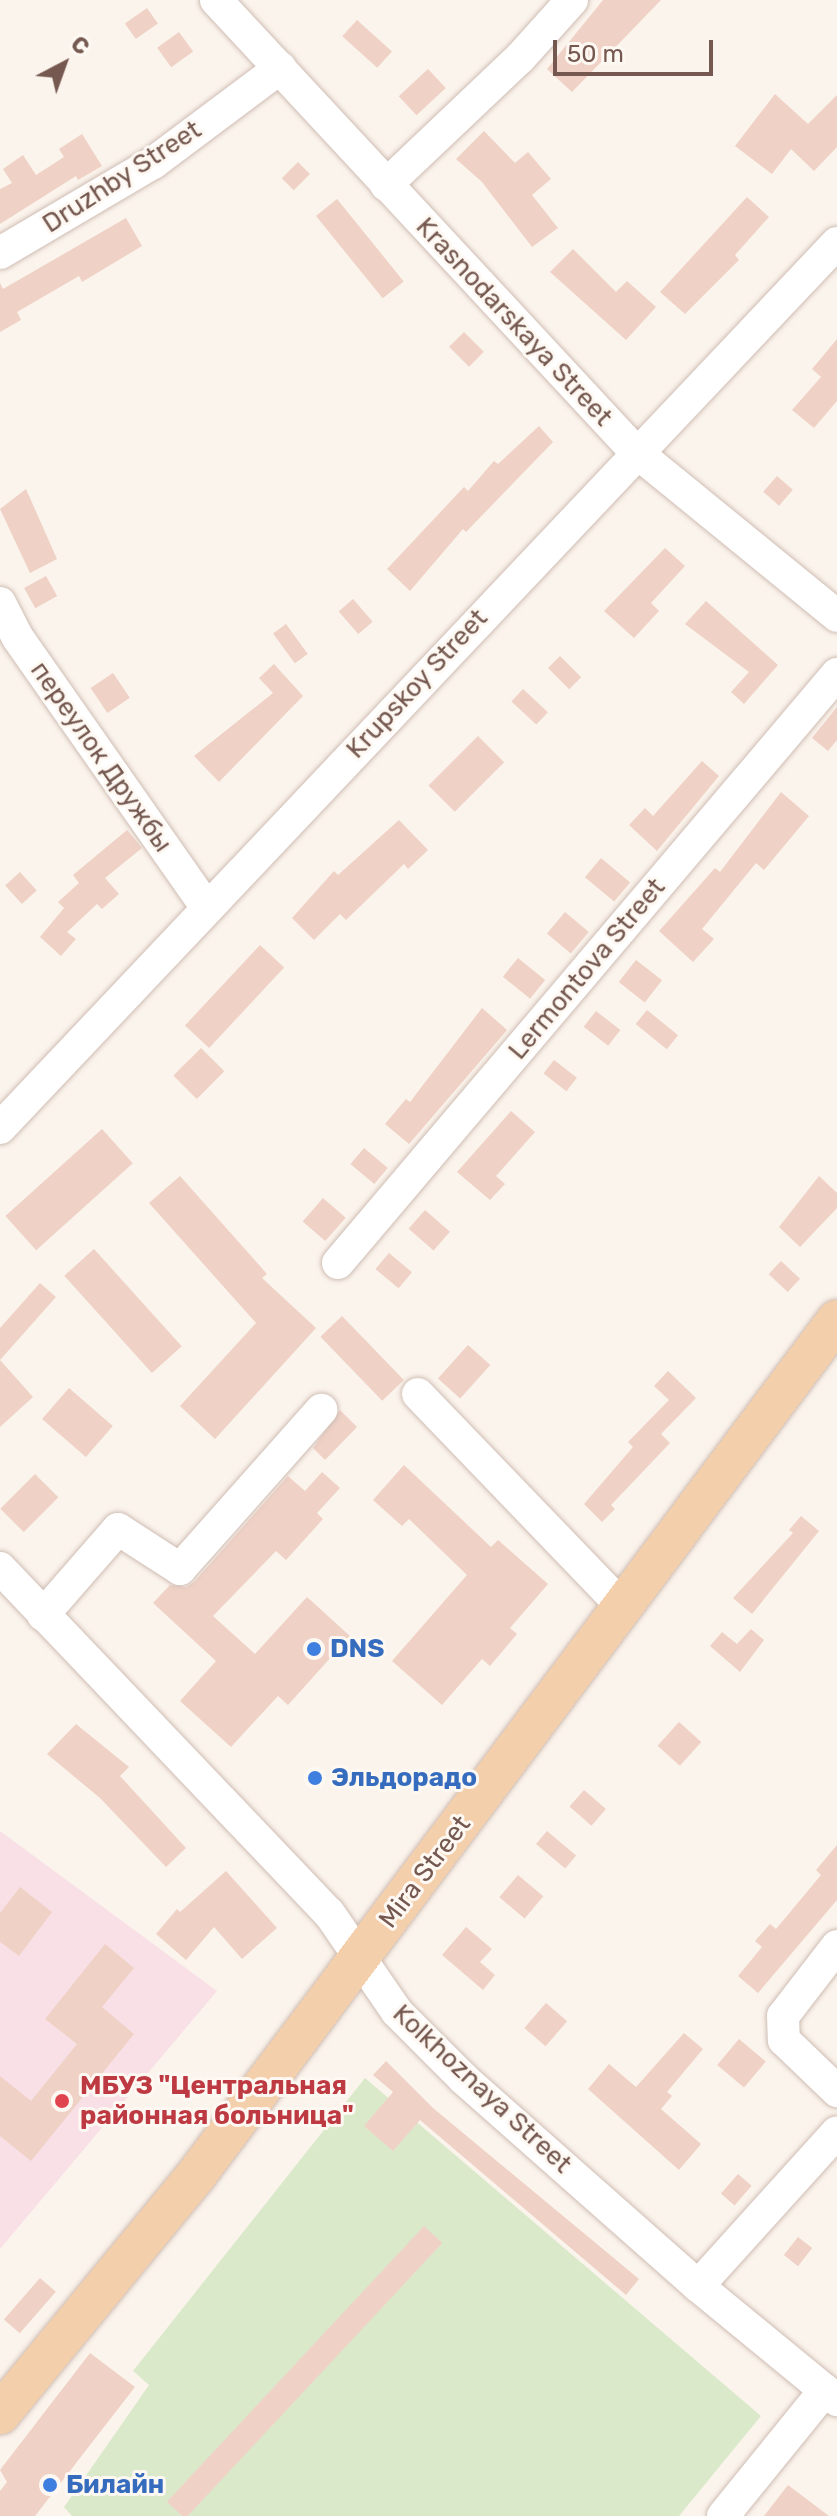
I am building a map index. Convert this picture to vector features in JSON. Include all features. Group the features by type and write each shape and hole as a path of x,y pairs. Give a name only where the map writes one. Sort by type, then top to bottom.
{"main road":[{"name":"Mira Street","path":"0,2414 197,2174 837,1320"}],"street":[{"name":"Krasnodarskaya Street","path":"216,0 635,451 837,616"},
{"path":"386,185 520,58 572,0"},
{"name":"Druzhby Street","path":"0,253 153,163 280,68"},
{"name":"Krupskoy Street","path":"0,1128 635,451 837,243"},
{"name":"переулок Дружбы","path":"0,603 9,646 207,908"},
{"name":"Lermontova Street","path":"338,1263 837,674"},
{"path":"418,1394 624,1608"},
{"path":"43,1615 118,1529 180,1569 321,1410"},
{"name":"Kolkhoznaya Street","path":"0,1568 329,1913 397,2012 464,2079 698,2286 831,2395"},
{"path":"837,1946 783,2016 784,2040 837,2091"},
{"path":"698,2286 837,2132"},
{"path":"723,2516 831,2395"}],"shaded area":[{"name":"МБУЗ \"Центральная районная больница\"","path":"0,1831 217,1991 0,2249"}],"green space":[{"path":"365,2078 761,2416 679,2516 72,2516 64,2507 149,2385 133,2371"}],"building":[{"path":"603,0 661,0 572,92 547,69"},
{"path":"147,8 158,24 136,39 125,23"},
{"path":"357,20 392,51 377,68 342,36"},
{"path":"179,32 193,51 171,67 157,48"},
{"path":"428,69 446,88 416,115 399,96"},
{"path":"775,94 808,124 837,95 837,147 814,171 791,149 772,174 735,146"},
{"path":"484,131 515,163 528,152 551,179 532,195 558,228 532,247 482,182 456,159"},
{"path":"82,134 102,166 78,180 76,176 0,224 0,189 12,183 3,169 23,155 36,175 64,157 59,149"},
{"path":"298,162 310,174 294,190 282,178"},
{"path":"747,197 769,217 735,255 739,260 685,314 660,292"},
{"path":"337,199 404,281 383,298 316,216"},
{"path":"126,218 142,246 82,282 79,276 17,312 21,320 0,332 0,283 3,289"},
{"path":"573,249 616,292 627,281 656,307 626,340 550,272"},
{"path":"464,332 484,352 469,367 449,347"},
{"path":"837,339 837,401 814,428 792,410 821,377 812,369"},
{"path":"539,426 553,442 466,532 463,529 410,591 387,569 464,487 468,491 494,461 498,464"},
{"path":"777,476 793,490 779,506 763,492"},
{"path":"26,489 57,559 30,573 0,509"},
{"path":"665,548 685,566 651,603 659,611 634,638 604,611"},
{"path":"46,576 57,596 35,608 24,588"},
{"path":"353,599 373,622 358,634 339,611"},
{"path":"706,601 778,665 744,704 731,692 749,672 685,624"},
{"path":"286,624 308,654 295,663 273,633"},
{"path":"560,656 581,677 569,689 548,668"},
{"path":"274,664 303,696 219,782 194,756 273,693 259,678"},
{"path":"113,673 130,698 107,713 91,688"},
{"path":"523,689 548,712 536,725 511,701"},
{"path":"837,707 837,740 828,751 812,738"},
{"path":"478,736 504,762 455,812 429,785"},
{"path":"702,761 719,776 657,851 629,825 645,808 653,816"},
{"path":"781,792 809,816 764,870 756,863 702,929 714,939 693,962 659,931 715,868 720,872"},
{"path":"399,820 428,850 408,869 404,864 346,920 340,914 314,940 292,918 334,871 338,875"},
{"path":"127,830 142,848 105,878 119,894 102,909 97,904 67,932 76,939 61,956 40,937 64,908 58,902 79,883 73,875"},
{"path":"601,858 630,882 614,902 585,877"},
{"path":"20,872 37,891 22,904 5,885"},
{"path":"565,912 589,932 571,953 547,933"},
{"path":"260,945 284,968 209,1048 185,1025"},
{"path":"518,958 545,980 530,999 503,977"},
{"path":"636,960 662,980 645,1002 619,982"},
{"path":"482,1008 507,1030 409,1144 385,1124 406,1099 410,1102"},
{"path":"647,1010 678,1035 667,1049 636,1024"},
{"path":"596,1011 620,1030 608,1046 584,1027"},
{"path":"201,1048 224,1071 197,1099 173,1076"},
{"path":"554,1060 577,1078 566,1091 544,1073"},
{"path":"511,1111 535,1132 496,1176 505,1184 490,1200 457,1172"},
{"path":"102,1129 133,1163 36,1250 5,1216"},
{"path":"364,1148 388,1168 374,1184 351,1164"},
{"path":"180,1176 267,1274 262,1278 316,1328 215,1439 180,1406 256,1323 149,1203"},
{"path":"819,1176 837,1193 837,1208 800,1247 779,1227"},
{"path":"323,1198 346,1218 325,1241 303,1221"},
{"path":"425,1210 450,1232 434,1251 409,1229"},
{"path":"94,1249 182,1346 152,1373 64,1276"},
{"path":"389,1253 412,1272 398,1288 376,1269"},
{"path":"781,1261 800,1279 788,1292 769,1274"},
{"path":"40,1283 56,1297 0,1360 0,1328"},
{"path":"342,1316 404,1380 382,1401 320,1337"},
{"path":"468,1345 490,1365 460,1399 438,1378"},
{"path":"0,1360 33,1397 0,1427"},
{"path":"668,1371 696,1398 661,1434 670,1443 611,1505 615,1509 602,1522 584,1504 633,1447 628,1442 669,1400 654,1386"},
{"path":"69,1388 113,1426 86,1457 42,1419"},
{"path":"340,1410 357,1427 325,1460 313,1448"},
{"path":"404,1465 491,1547 498,1540 548,1584 510,1628 517,1634 490,1666 482,1659 442,1705 392,1661 467,1575 409,1519 402,1526 373,1500"},
{"path":"322,1472 340,1488 317,1513 323,1519 286,1560 276,1551 213,1616 255,1654 307,1597 350,1636 288,1705 278,1696 231,1747 180,1701 216,1661 153,1603 170,1585 186,1587 194,1582 288,1476 305,1491"},
{"path":"35,1474 58,1497 24,1532 0,1509"},
{"path":"801,1516 819,1531 752,1614 733,1598 793,1533 789,1530"},
{"path":"751,1629 764,1640 740,1672 710,1646 722,1632 737,1644"},
{"path":"679,1722 701,1742 680,1766 658,1746"},
{"path":"76,1724 129,1767 120,1776 186,1848 166,1867 100,1798 47,1754"},
{"path":"584,1790 606,1809 591,1826 570,1807"},
{"path":"547,1831 576,1855 565,1868 536,1844"},
{"path":"837,1845 837,1900 758,1993 738,1976 762,1947 755,1941 770,1924 776,1929 821,1875 816,1870"},
{"path":"226,1871 277,1928 242,1959 214,1927 186,1960 156,1934 177,1909 180,1912"},
{"path":"518,1875 543,1896 525,1918 499,1897"},
{"path":"20,1887 52,1912 19,1956 0,1942 0,1913"},
{"path":"466,1927 492,1949 480,1962 495,1975 483,1990 442,1955"},
{"path":"105,1944 134,1968 102,2007 134,2034 31,2161 0,2136 0,2076 31,2101 77,2044 45,2019"},
{"path":"546,2003 567,2021 545,2046 524,2028"},
{"path":"684,2033 703,2049 667,2092 672,2096 661,2109 701,2144 679,2170 588,2089 609,2064 636,2087"},
{"path":"739,2039 766,2061 744,2088 717,2065"},
{"path":"386,2061 433,2108 639,2279 626,2295 420,2120 393,2151 364,2126 393,2092 373,2075"},
{"path":"738,2174 752,2186 735,2205 721,2194"},
{"path":"424,2226 442,2243 188,2516 182,2516 167,2502"},
{"path":"798,2237 812,2248 798,2266 784,2255"},
{"path":"40,2278 56,2292 20,2333 4,2320"},
{"path":"90,2353 135,2387 35,2516 0,2516 0,2491 7,2482 0,2470"},
{"path":"788,2485 829,2516 764,2516"}],"place":[{"name":"DNS","path":"314,1649"},
{"name":"Эльдорадо","path":"315,1778"},
{"name":"МБУЗ \"Центральная районная больница\"","path":"62,2101"},
{"name":"Билайн","path":"50,2485"}]}
